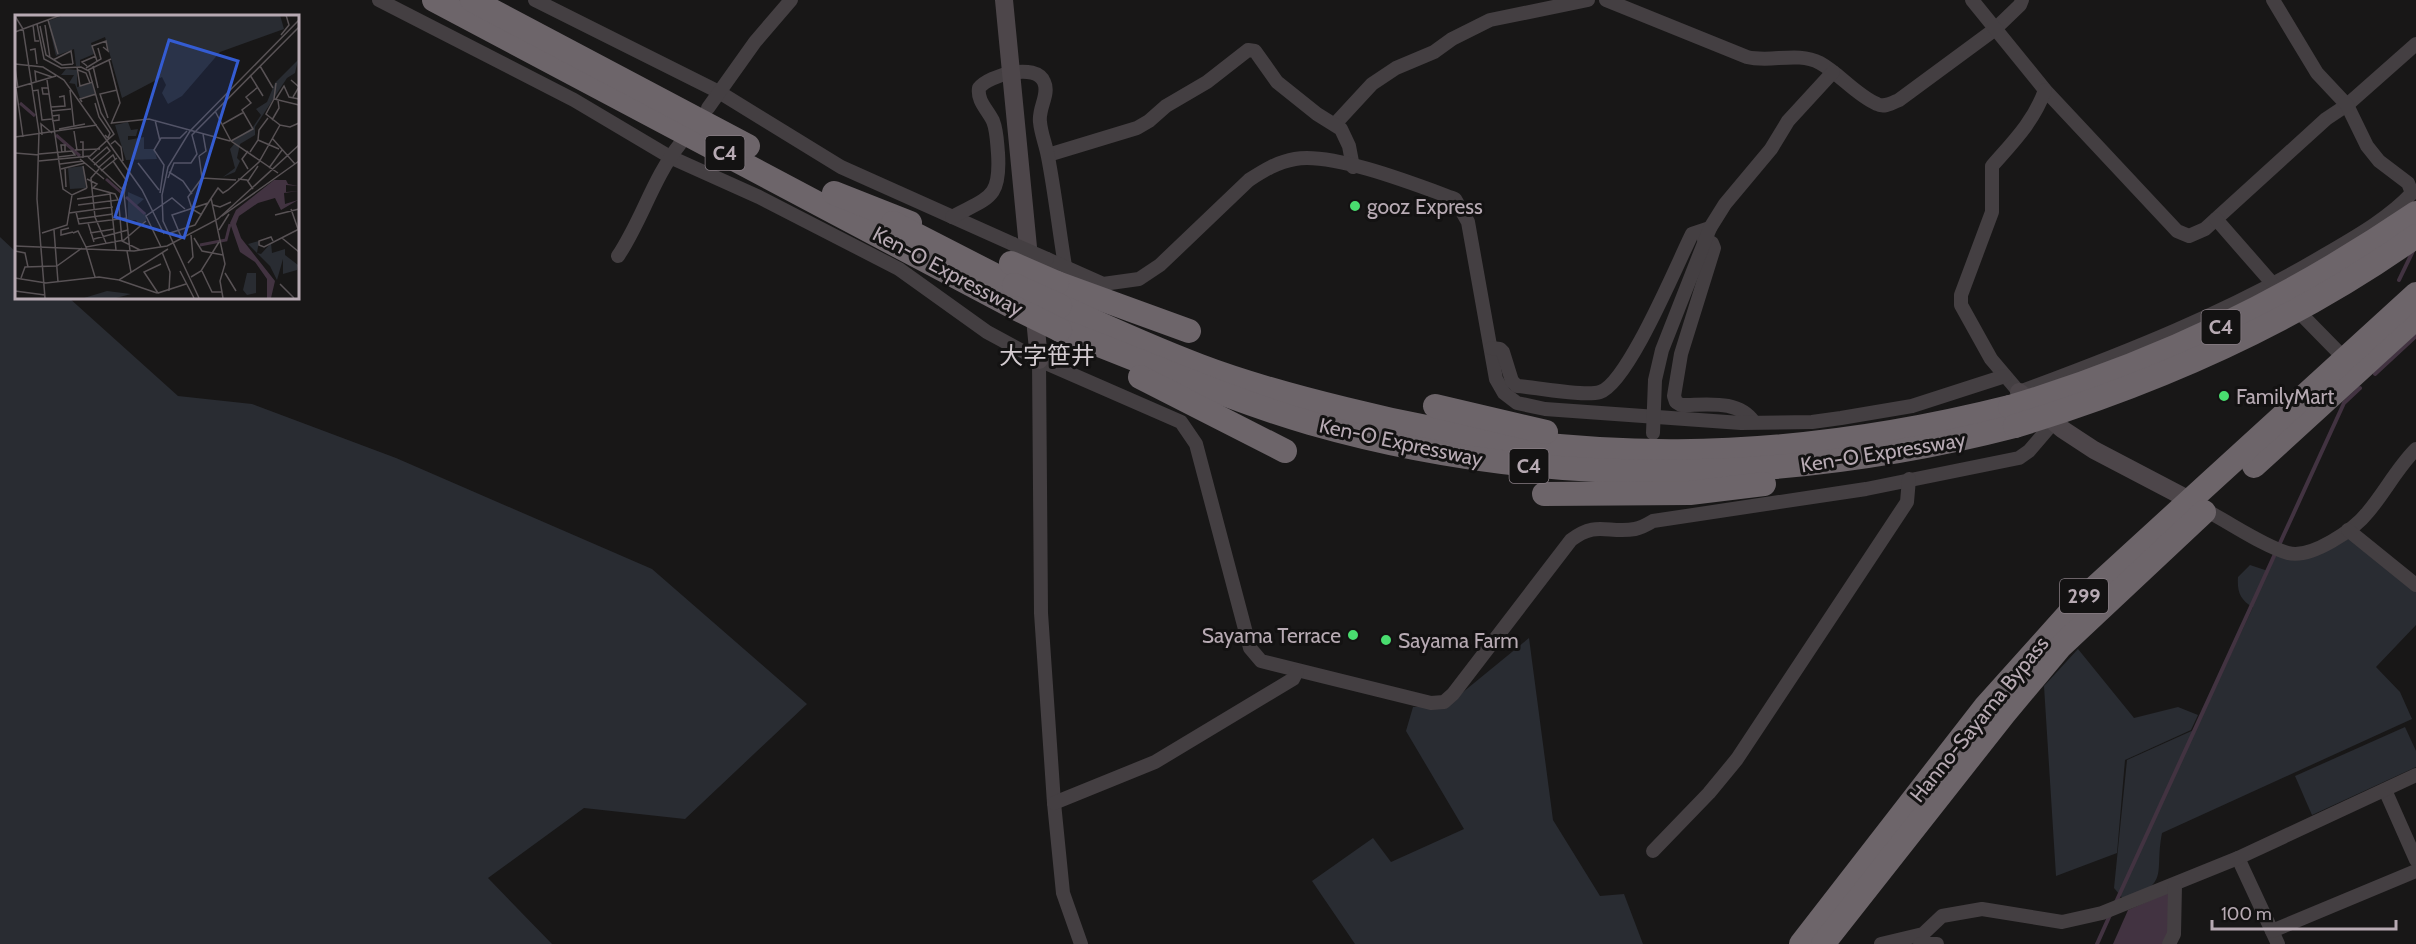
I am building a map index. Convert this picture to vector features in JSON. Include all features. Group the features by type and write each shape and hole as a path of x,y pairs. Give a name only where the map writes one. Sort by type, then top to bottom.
{"highway":[{"name":"Ken-O Expressway","path":"434,0 1013,275 1060,330 1207,389 1310,423 1422,450 1522,465 1590,470 1736,471 1846,460 1971,438 2015,408 2106,376 2223,326 2334,268 2416,213"},
{"name":"Ken-O Expressway","path":"472,0 834,194 1013,275 1061,285 1201,367 1315,402 1424,428 1534,446 1667,452 1745,450 1858,438 2015,408 2112,394 2241,339 2301,308 2416,236"},
{"path":"1061,285 1189,331"},
{"name":"Hanno-Sayama Bypass","path":"1823,944 2004,714 2060,647 2345,359 2416,294"},
{"name":"Hanno-Sayama Bypass","path":"1801,944 1985,707 2030,654 2081,600 2199,505 2416,318"},
{"path":"1060,330 1118,365 1285,451"},
{"path":"1435,406 1522,428 1582,438 1745,450"},
{"path":"1544,494 1690,493 1768,484 1866,466 1971,438"}],"street":[{"path":"379,0 574,100 670,157 759,197 899,269 987,332 1039,360 1181,422 1196,444 1250,648 1261,660 1297,671 1431,703 1444,702 1453,694 1571,540 1584,530 1600,527 1635,529 1653,521 1866,489 2019,458 2029,451 2053,423"},
{"path":"535,0 719,92 831,162 952,217 1013,275 1047,259 1061,285"},
{"path":"708,108 755,42 791,0"},
{"path":"1004,0 1039,360 1041,613 1053,804 1063,893 1081,944"},
{"path":"1335,124 1372,84 1396,68 1434,52 1480,25 1515,13 1588,0"},
{"path":"1606,0 1756,59 1803,57 1833,72 1878,105 1888,105 1899,100 1994,30 2020,5 2022,0"},
{"path":"1972,0 1994,30 2045,90 2177,231 2189,236 2205,229 2326,119 2347,105 2416,44"},
{"path":"2015,408 2119,356 2273,285 2352,239 2412,193 2408,183 2379,161 2367,146 2347,105 2318,73 2273,0"},
{"path":"1048,155 1143,124 1248,50 1255,51 1277,82 1317,114 1341,129 1349,147 1353,167"},
{"path":"952,217 989,196 997,188 1000,177 996,132 978,95 979,87 984,81 1012,73 1031,72 1041,76 1045,83 1040,121 1048,155 1061,285"},
{"path":"1653,433 1655,380 1662,350 1707,234 1725,204 1771,149 1788,121 1833,72"},
{"path":"2015,408 2005,376 1991,359 1961,305 1961,295 1992,212 1992,165 2037,112 2045,90"},
{"path":"618,256 632,235 650,192 680,144"},
{"path":"1061,285 1103,284 1139,279 1160,265 1249,180 1262,171 1296,159 1326,158 1455,199 1468,222 1496,379 1504,393 1516,403 1572,411 1754,423 1812,422 1912,406 2005,376"},
{"path":"2216,219 2273,285 2345,359"},
{"path":"1491,348 1500,349 1503,352 1512,381 1517,386 1594,393 1610,388 1634,354 1692,234 1707,234"},
{"path":"1707,234 1714,248 1681,354 1674,396 1676,402 1681,405 1734,406 1747,413 1754,423"},
{"path":"2015,408 2053,423 2094,450 2286,552 2313,550 2348,530 2367,514 2405,460 2416,449"},
{"path":"1653,851 1709,793 1737,759 1907,502 1909,479"},
{"path":"1653,505 1653,521"},
{"path":"2348,530 2416,585"},
{"path":"1053,804 1155,762 1293,679 1297,671"},
{"path":"1881,944 1923,934 1942,916 1982,909 2062,922 2105,912 2238,858 2416,775"},
{"path":"2385,789 2416,860"},
{"path":"2238,858 2275,937 2416,871"},
{"path":"2169,944 2174,934 2175,885"}],"shaded area":[{"path":"0,237 15,251 15,298 69,298 178,396 252,404 396,458 652,569 807,704 685,819 584,808 488,878 552,944 0,944"},
{"path":"2339,539 2353,539 2416,591 2416,625 2376,667 2400,692 2412,719 2162,833 2158,875 2155,882 2149,888 2125,901 2114,888 2127,760 2196,729 2253,607 2240,595 2238,577 2250,565 2268,571 2276,555"},
{"path":"1529,638 1553,820 1600,896 1624,894 1643,944 1355,944 1312,881 1373,838 1391,862 1464,829 1406,731 1413,707 1446,706"},
{"path":"2078,649 2134,718 2178,707 2198,715 2191,730 2125,760 2117,853 2056,876 2044,686"},
{"path":"2405,727 2416,751 2416,767 2312,815 2295,776"},
{"path":"2167,893 2170,895 2168,934 2164,944 2113,944 2128,910"}],"waterway":[{"path":"2399,280 2412,249"},
{"path":"2375,374 2416,336"},
{"path":"2116,902 2344,403 2360,388"},
{"path":"2097,944 2110,915"}],"place":[{"name":"gooz Express","path":"1355,206"},
{"name":"FamilyMart","path":"2224,396"},
{"name":"Sayama Terrace","path":"1353,635"},
{"name":"Sayama Farm","path":"1386,640"}],"district":[{"name":"大字笹井","path":"1047,355"}]}
